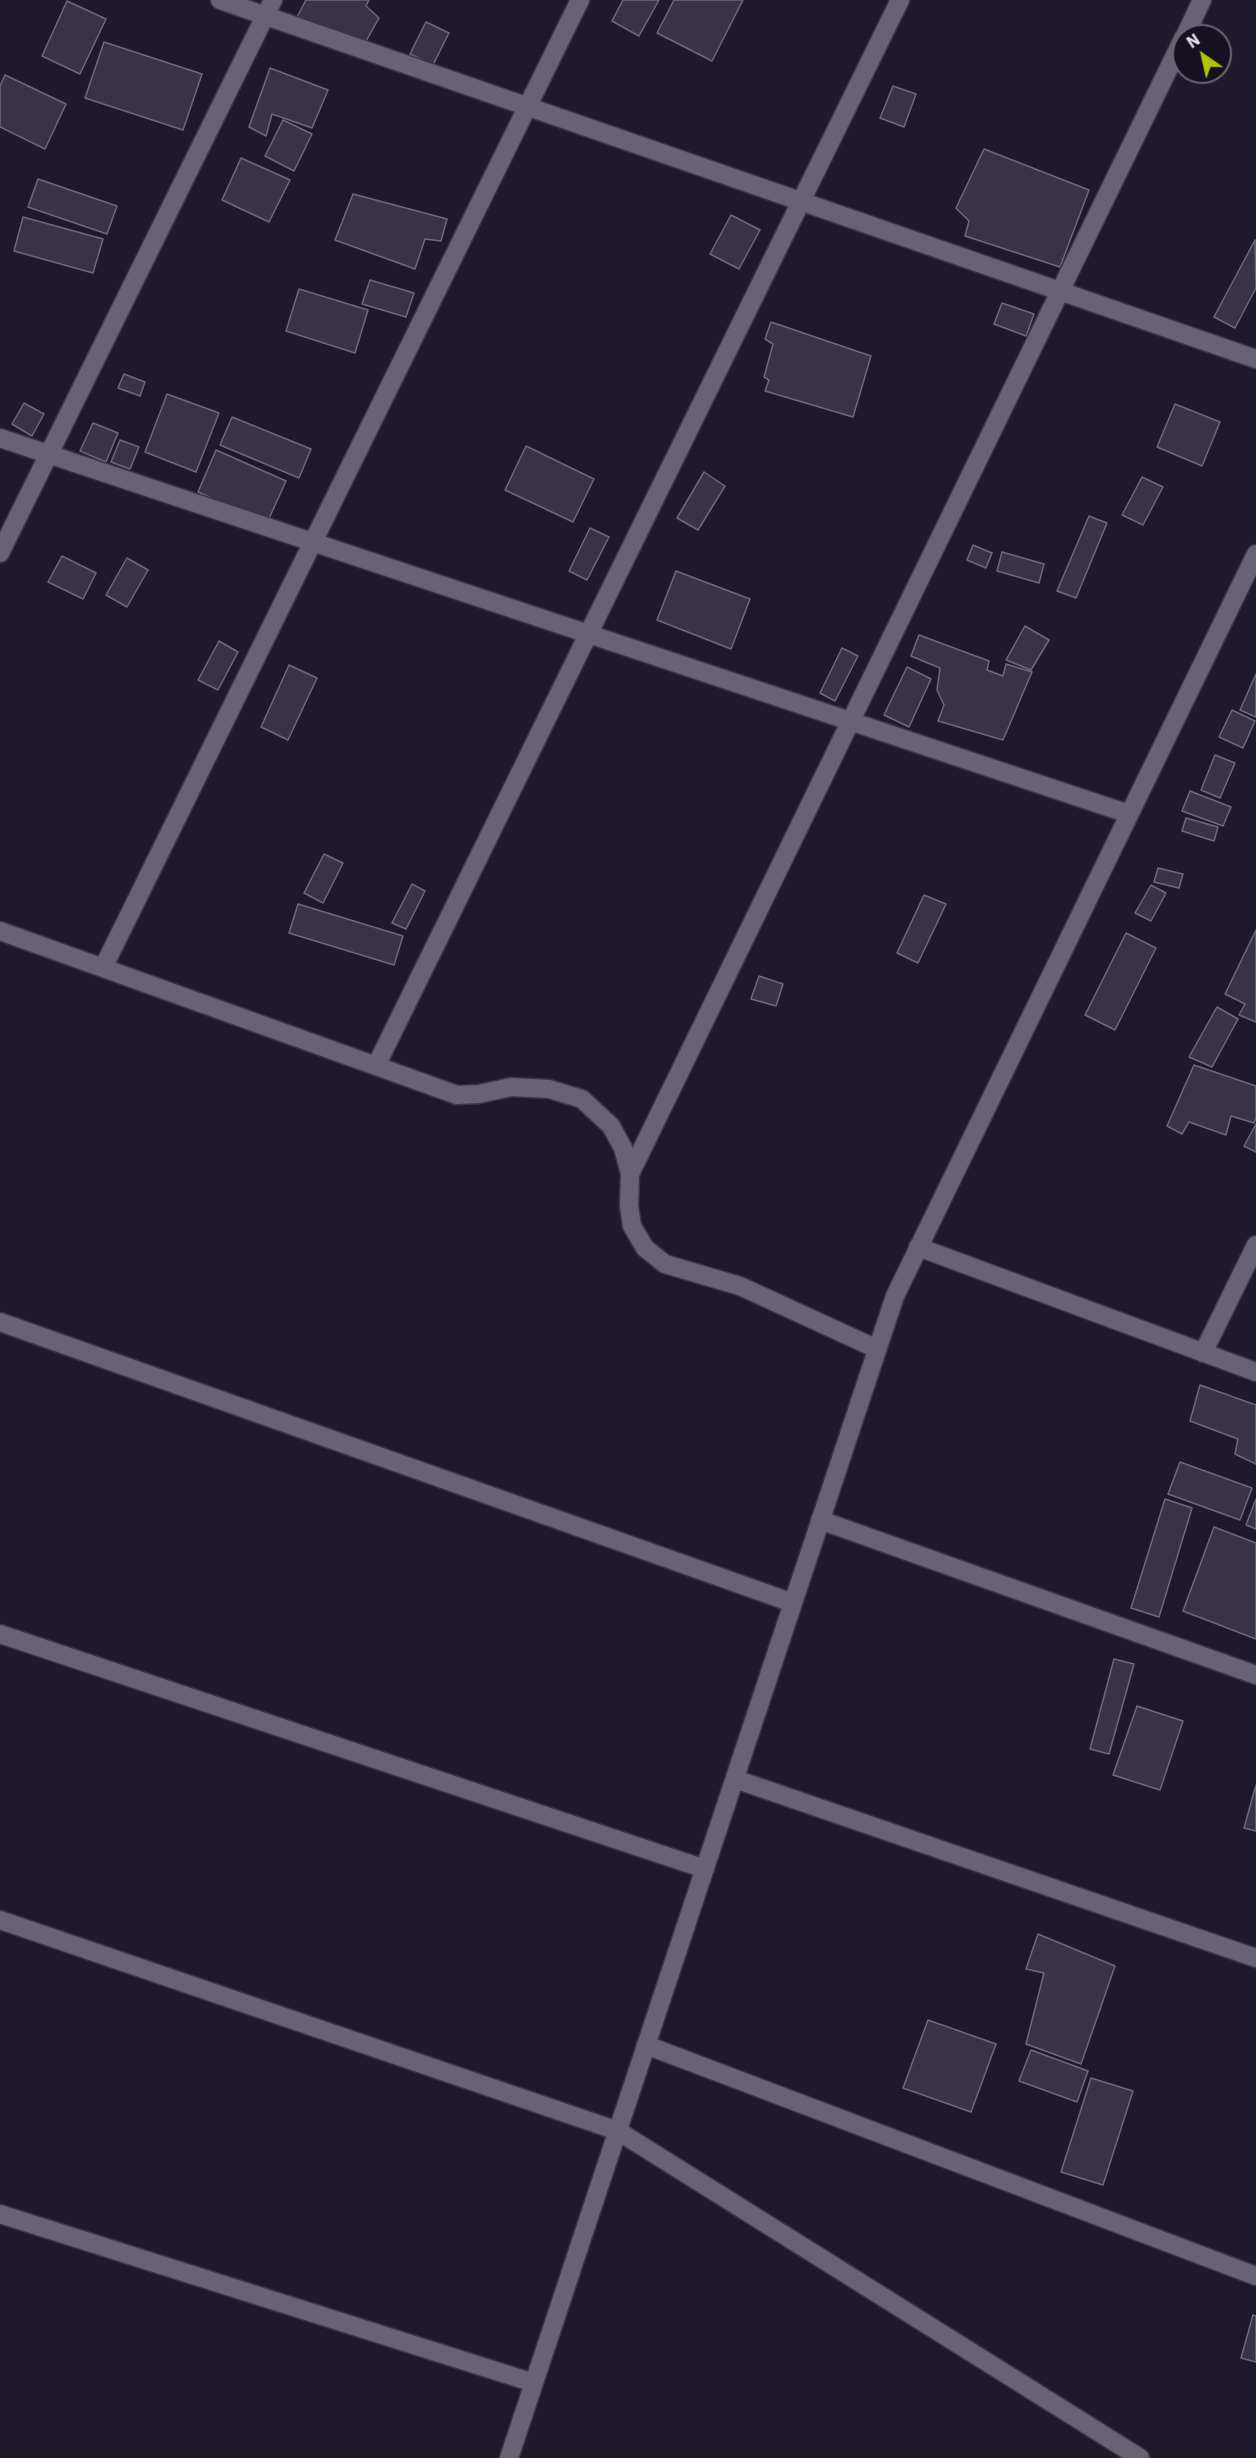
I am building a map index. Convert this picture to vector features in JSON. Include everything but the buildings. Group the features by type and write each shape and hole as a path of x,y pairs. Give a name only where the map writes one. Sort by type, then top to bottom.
{"street":[{"path":"220,0 269,8 527,106 1256,358"},
{"path":"103,968 580,0"},
{"path":"376,1066 900,0"},
{"path":"1190,24 1202,0"},
{"path":"0,553 269,8"},
{"path":"630,1173 1172,62"},
{"path":"0,438 1129,814"},
{"path":"509,2458 895,1296 1256,554"},
{"path":"1,935 103,968 457,1095 479,1094 511,1087 549,1089 582,1100 611,1126 623,1148 630,1173 629,1206 632,1226 645,1248 666,1264 740,1286 877,1349"},
{"path":"1203,1353 1256,1245"},
{"path":"918,1247 1256,1372"},
{"path":"0,1322 793,1603"},
{"path":"820,1520 1256,1676"},
{"path":"0,1634 705,1869"},
{"path":"735,1779 1256,1958"},
{"path":"0,1920 618,2131 1140,2458"},
{"path":"646,2045 1256,2276"},
{"path":"0,2214 534,2383"}]}
